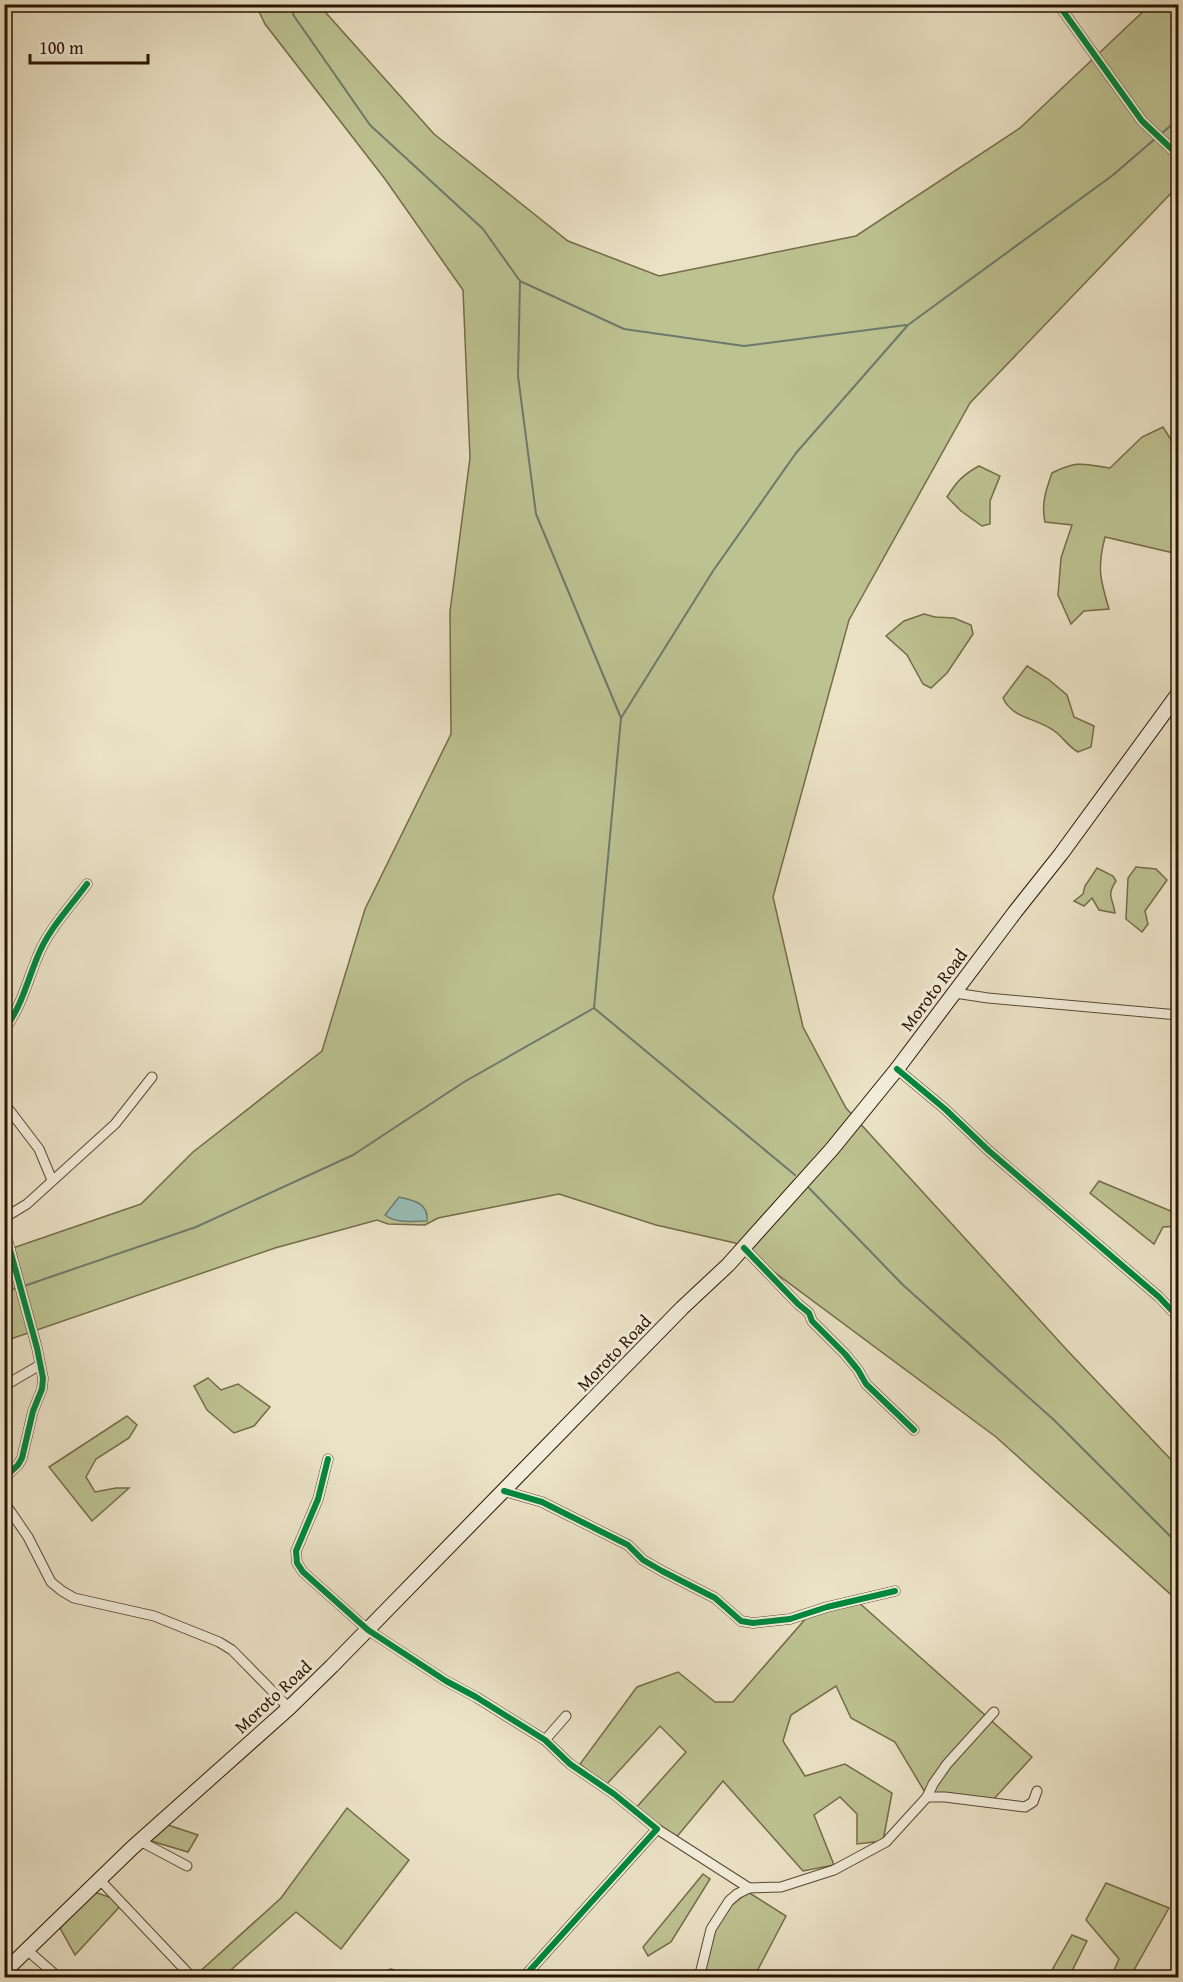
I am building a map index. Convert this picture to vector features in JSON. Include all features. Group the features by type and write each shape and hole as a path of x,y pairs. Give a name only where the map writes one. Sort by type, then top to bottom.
{"main road":[{"name":"Moroto Road","path":"4,1972 140,1841 289,1708 744,1248 832,1149 897,1069 1174,707 1179,694"}],"street":[{"path":"1058,4 1143,121 1179,155"},
{"path":"4,1030 22,999 45,941 87,884"},
{"path":"955,993 1179,1015"},
{"path":"897,1069 1160,1297 1179,1317"},
{"path":"4,1218 27,1204 115,1124 152,1077"},
{"path":"4,1103 39,1149 52,1180"},
{"path":"4,1228 43,1378 42,1389 33,1411 22,1458 4,1478"},
{"path":"744,1248 809,1313 812,1322 845,1354 866,1384 914,1430"},
{"path":"4,1386 40,1365"},
{"path":"328,1459 320,1492 301,1535 295,1557 303,1572 368,1630 446,1681 545,1740 570,1764 614,1794 657,1829 749,1888"},
{"path":"504,1491 542,1502 628,1545 644,1560 662,1571 715,1598 741,1621 753,1623 790,1619 827,1607 895,1591"},
{"path":"4,1502 28,1537 51,1582 62,1591 74,1598 154,1616 219,1642 232,1650 289,1708"},
{"path":"699,1977 711,1929 729,1900 749,1888 781,1887 834,1870 886,1842 927,1797 946,1764 994,1712"},
{"path":"545,1740 566,1716"},
{"path":"927,1797 1025,1807 1033,1802 1037,1791"},
{"path":"523,1977 657,1829"},
{"path":"140,1841 187,1866"},
{"path":"99,1879 187,1972"},
{"path":"27,1950 59,1977"}],"green space":[{"path":"256,5 319,5 434,134 568,241 659,276 856,236 1020,128 1150,5 1178,5 1178,186 970,403 849,620 773,897 803,1027 846,1108 1066,1349 1178,1467 1178,1601 996,1437 735,1243 656,1225 559,1194 438,1218 425,1225 388,1224 377,1220 275,1248 5,1341 4,1251 141,1204 193,1152 322,1051 365,909 451,734 450,612 470,458 463,290 385,179 265,24"},
{"path":"1163,427 1178,447 1178,554 1105,537 1101,573 1109,609 1084,611 1071,624 1058,595 1061,558 1072,525 1045,522 1044,503 1052,473 1068,466 1081,464 1110,468 1142,437"},
{"path":"979,466 1000,476 990,501 990,524 982,526 961,511 947,497 961,479"},
{"path":"924,614 954,618 971,625 973,634 947,673 931,688 923,684 907,655 886,636 904,621"},
{"path":"1027,666 1048,679 1067,695 1074,717 1094,726 1091,747 1078,752 1050,728 1020,715 1007,705 1003,698"},
{"path":"1136,867 1156,869 1167,880 1145,911 1148,924 1142,932 1126,919 1128,878"},
{"path":"1097,868 1113,876 1116,881 1111,894 1115,913 1099,910 1092,898 1084,906 1074,901 1083,894 1085,886"},
{"path":"1099,1181 1178,1214 1178,1226 1163,1227 1154,1244 1090,1193"},
{"path":"208,1378 221,1390 238,1384 270,1407 254,1426 234,1433 207,1410 194,1386"},
{"path":"127,1416 137,1425 129,1438 96,1459 86,1477 95,1492 129,1488 92,1521 49,1467"},
{"path":"856,1600 1032,1757 992,1801 926,1794 895,1742 851,1718 836,1686 791,1715 783,1741 805,1776 845,1764 892,1793 883,1841 857,1844 857,1814 840,1797 814,1815 834,1865 803,1871 723,1781 675,1839 635,1809 686,1752 660,1726 606,1785 580,1764 637,1687 678,1672 715,1702 733,1702 808,1616"},
{"path":"347,1808 409,1860 341,1949 296,1912 223,1977 199,1977 197,1974 281,1898"},
{"path":"162,1823 198,1835 188,1852 148,1840"},
{"path":"703,1874 710,1879 671,1942 648,1956 643,1947"},
{"path":"1106,1883 1169,1908 1130,1977 1111,1977 1119,1959 1086,1920"},
{"path":"94,1892 124,1902 75,1955 60,1928"},
{"path":"748,1892 786,1916 754,1977 696,1978 716,1918"},
{"path":"1072,1935 1087,1941 1069,1977 1048,1977"}],"water":[{"path":"399,1197 415,1201 423,1206 427,1221 400,1221 385,1215"}],"waterway":[{"path":"289,4 294,16 370,125 483,229 520,281 518,376 536,514 621,718"},
{"path":"1160,135 1178,119"},
{"path":"594,1008 621,718 713,571 796,453 908,325 1113,175 1156,138"},
{"path":"520,281 624,329 744,346 906,325"},
{"path":"594,1008 795,1175"},
{"path":"24,1286 196,1227 353,1155 464,1082 594,1008"},
{"path":"809,1188 903,1285 1054,1420 1178,1544"},
{"path":"4,1292 19,1287"}],"cycle path":[{"path":"1058,4 1142,121 1178,155"},
{"path":"4,1030 19,1004 41,948 59,919 87,884"},
{"path":"897,1069 1159,1297 1178,1317"},
{"path":"4,1228 43,1378 42,1389 33,1411 22,1458 4,1478"},
{"path":"744,1248 809,1313 812,1321 845,1354 866,1384 914,1430"},
{"path":"328,1459 318,1499 296,1551 297,1563 303,1572 368,1630 446,1681 545,1740 570,1764 614,1794 657,1829 523,1978"},
{"path":"504,1491 542,1502 628,1545 643,1560 715,1598 741,1621 753,1623 790,1619 827,1607 895,1591"}]}
